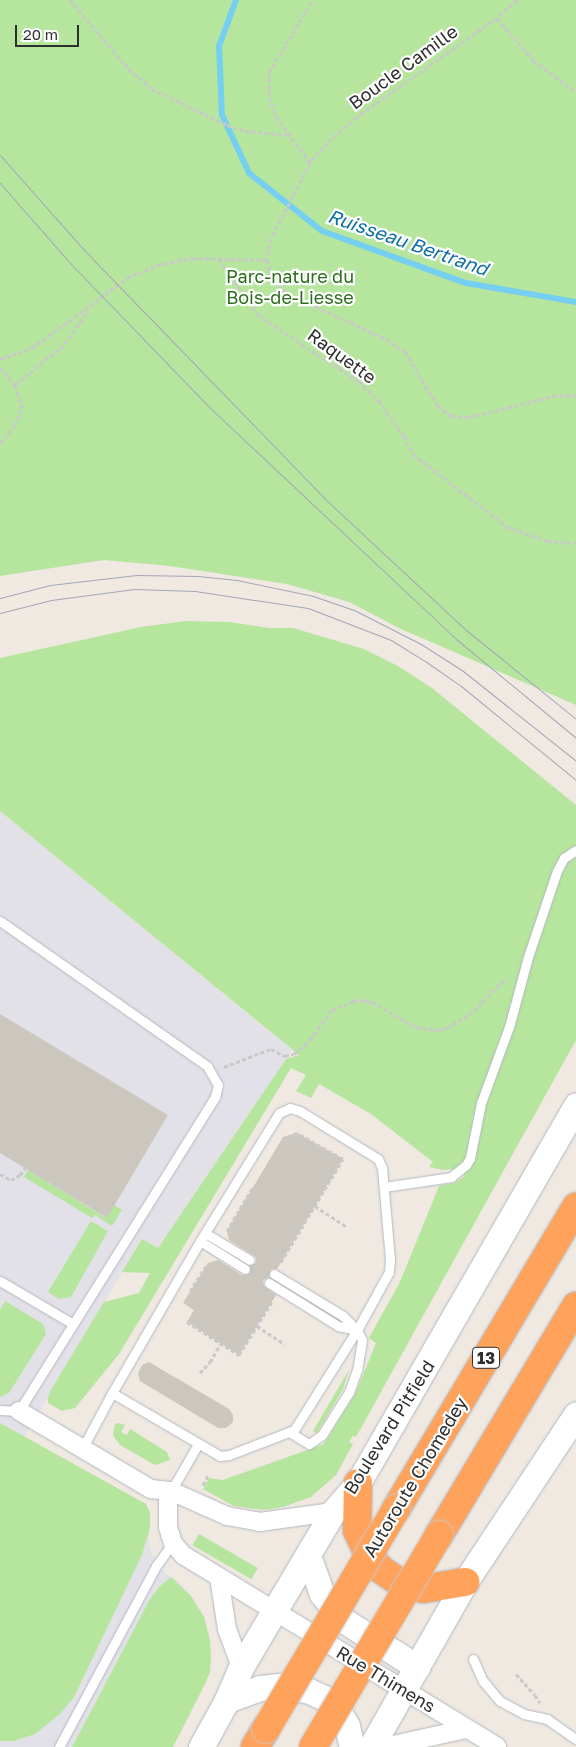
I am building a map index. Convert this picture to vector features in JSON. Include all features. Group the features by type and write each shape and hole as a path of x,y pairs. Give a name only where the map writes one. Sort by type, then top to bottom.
{"highway":[{"name":"Autoroute Chomedey","path":"260,1738 576,1208"},
{"path":"313,1747 576,1306"},
{"path":"358,1483 357,1530 368,1554 380,1569 399,1582 423,1589 465,1582"}],"main road":[{"name":"Boulevard Pitfield","path":"202,1747 227,1700 241,1667 333,1512 358,1483 576,1105"},
{"path":"371,1747 465,1582 576,1414"},
{"path":"308,1556 322,1594 339,1616 352,1627 416,1667"},
{"path":"227,1700 260,1688 296,1687 307,1690 324,1698 340,1714 347,1726 352,1747"}],"street":[{"path":"20,1411 151,1489 171,1491 227,1516 260,1522 333,1512"},
{"path":"171,1491 167,1518 174,1543"},
{"name":"Rue Thimens","path":"174,1543 183,1555 497,1747"},
{"path":"219,1577 227,1629 241,1667"},
{"path":"384,1747 466,1729"}],"lane":[{"path":"384,1187 451,1176 466,1165 470,1158 481,1103 509,1028 528,957 557,871 564,858 576,850"},
{"path":"0,921 200,1060 213,1072 218,1085 215,1096 20,1411 0,1410"},
{"path":"82,1449 112,1393 200,1241 279,1113 286,1108 295,1109 307,1114 378,1159 382,1168 390,1266 387,1278 298,1426 289,1432 225,1456 215,1455 112,1393"},
{"path":"205,1233 250,1260"},
{"path":"200,1241 245,1269"},
{"path":"274,1274 343,1316 357,1330 362,1346 357,1370 349,1392 322,1436 309,1444 289,1432"},
{"path":"0,1281 73,1324"},
{"path":"269,1283 338,1326 357,1330"},
{"path":"171,1491 198,1444"},
{"path":"59,1747 156,1566 174,1543"},
{"path":"473,1659 483,1680 500,1701 524,1714 547,1719 576,1740"}],"path":[{"path":"70,0 129,69 152,89 227,125 245,131 289,135"},
{"path":"310,162 277,118 269,96 269,72 313,0"},
{"name":"Boucle Camille","path":"267,260 271,240 310,162 332,138 362,113 497,18 517,0"},
{"path":"497,18 534,61 576,92"},
{"path":"0,359 32,348 127,278 158,265 192,258 267,260 270,275 286,293 386,339 405,352 438,406 452,416 470,417 553,396 576,395"},
{"name":"Raquette","path":"219,259 258,315 358,381 379,401 404,436 413,454 507,527 548,541 576,543"},
{"path":"15,385 65,344 90,307"},
{"path":"0,368 15,385 22,408 15,426 0,443"},
{"path":"213,1072 271,1049 285,1056 294,1054 310,1040 332,1010 353,1001 363,1000 372,1002 416,1027 438,1030 447,1028 474,1011 528,957"},
{"path":"278,1145 283,1137 297,1133 343,1159 279,1266"},
{"path":"0,1174 11,1180 20,1175 24,1168"},
{"path":"228,1236 227,1231 256,1182"},
{"path":"315,1206 347,1227"},
{"path":"188,1295 208,1263 217,1260"},
{"path":"187,1322 239,1355 274,1297"},
{"path":"257,1326 285,1344"},
{"path":"200,1373 210,1362 221,1343"},
{"path":"516,1674 535,1694 547,1719"}],"shaded area":[{"path":"0,811 292,1050 158,1248 142,1239 24,1437 0,1423"},
{"path":"150,1513 149,1543 152,1554 166,1574 177,1581 191,1596 204,1617 210,1640 210,1672 173,1747 0,1747 0,1691"}],"green space":[{"name":"Parc-nature du Bois-de-Liesse","path":"0,0 576,0 576,705 401,629 349,602 287,584 170,566 104,560 0,576"},
{"path":"186,621 229,622 269,628 293,628 364,649 398,666 432,688 576,805 576,1040 356,1437 353,1436 349,1442 353,1444 336,1475 311,1497 283,1507 264,1510 234,1506 203,1489 209,1478 223,1480 324,1444 356,1392 376,1343 369,1338 400,1282 439,1186 454,1183 465,1176 455,1169 443,1170 429,1167 433,1162 371,1114 319,1084 311,1098 296,1091 306,1075 291,1068 119,1354 75,1408 62,1411 48,1403 48,1397 52,1388 104,1302 139,1293 150,1273 122,1272 142,1239 158,1248 286,1059 299,1055 0,811 0,658 141,627"},
{"path":"28,1170 106,1218 114,1205 122,1210 112,1226 95,1215 92,1218 24,1177"},
{"path":"91,1221 108,1231 71,1297 59,1299 48,1292"},
{"path":"5,1301 43,1324 46,1334 9,1393 0,1397 0,1310"},
{"path":"349,1370 343,1389 317,1433 313,1431"},
{"path":"0,1423 146,1504 150,1513 150,1527 142,1555 74,1697 60,1714 35,1734 14,1741 0,1741"},
{"path":"115,1424 125,1425 121,1432 127,1435 130,1429 167,1452 170,1460 155,1465 120,1445 113,1435"},
{"path":"199,1534 258,1568 251,1579 192,1545"},
{"path":"171,1577 191,1596 204,1617 210,1640 211,1658 210,1672 205,1684 173,1747 72,1747 150,1599 159,1587"}],"building":[{"path":"0,1014 168,1115 107,1218 0,1153"},
{"path":"297,1133 343,1159 277,1269 271,1269 269,1277 263,1280 264,1286 276,1295 239,1355 187,1322 194,1310 183,1303 208,1263 218,1260 242,1275 250,1273 250,1266 256,1263 256,1257 229,1240 227,1231 283,1137"},
{"path":"149,1362 229,1409 233,1415 233,1422 226,1428 218,1428 140,1381 138,1373 142,1365"}],"waterway":[{"name":"Ruisseau Bertrand","path":"236,0 219,46 222,115 249,173 322,231 466,283 576,302"}],"tram line":[{"path":"0,155 85,251 324,498 466,630 576,719"},
{"path":"0,183 71,264 208,406 456,639 576,738"},
{"path":"0,598 50,585 136,575 198,576 237,580 313,596 354,610 421,644 463,671 576,761"},
{"path":"0,613 51,600 134,589 195,591 308,608 391,640 425,661 461,686 576,780"}]}
